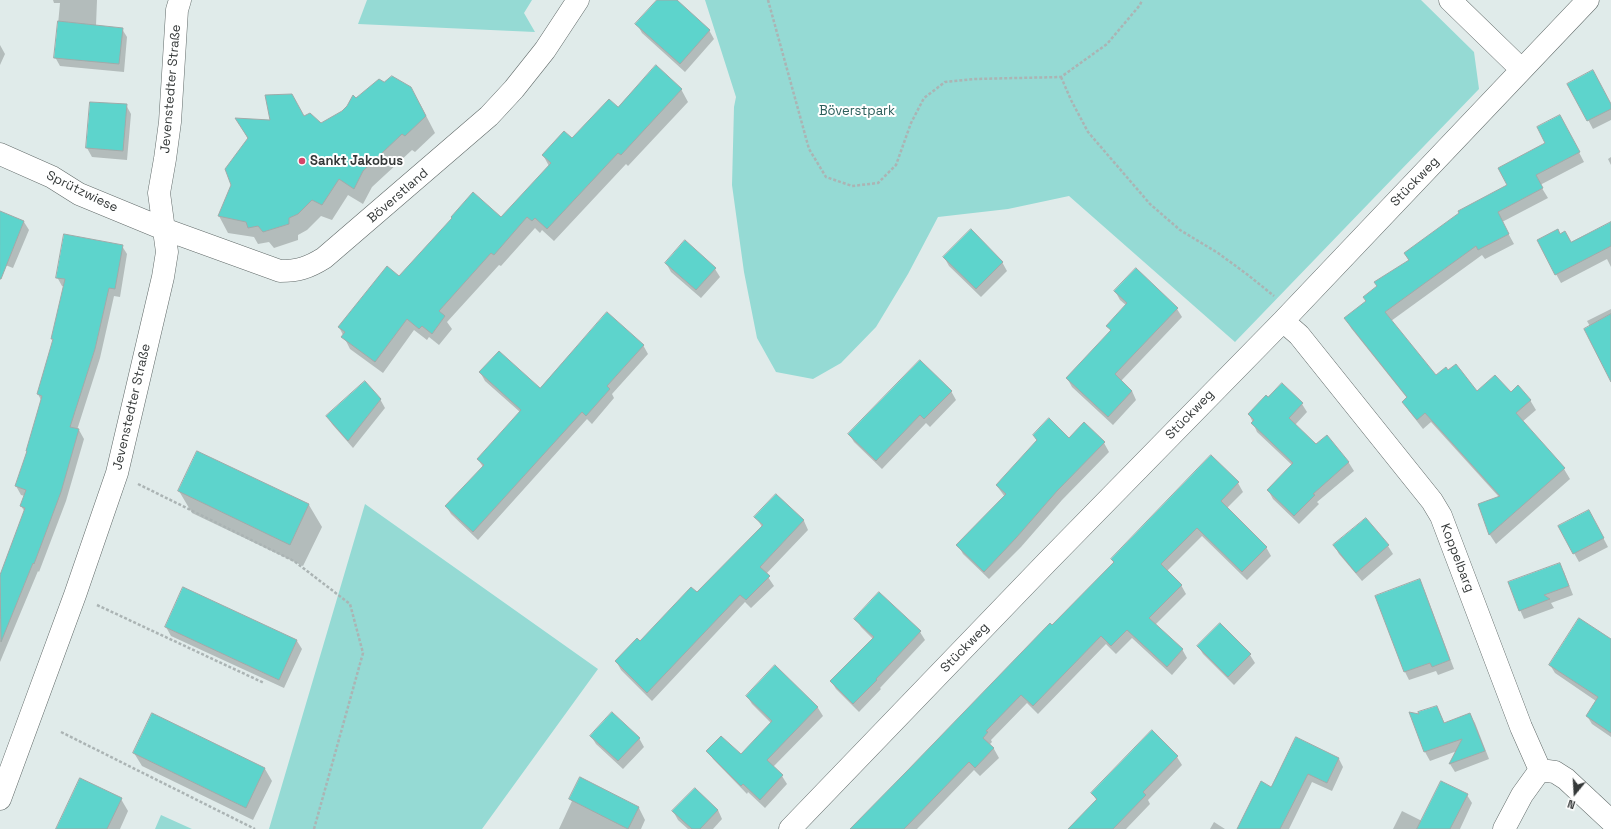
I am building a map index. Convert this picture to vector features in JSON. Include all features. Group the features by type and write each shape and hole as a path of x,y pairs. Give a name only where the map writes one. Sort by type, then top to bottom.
{"street":[{"name":"Jevenstedter Straße","path":"0,799 75,594 117,473 163,277 167,252 159,193 170,122 177,10 180,0"},
{"name":"Böverstland","path":"164,229 280,271 296,271 310,266 324,258 358,230 490,116 545,50 578,0"},
{"path":"1450,0 1521,69"},
{"name":"Stückweg","path":"790,829 1052,557 1283,321 1588,0"},
{"name":"Sprützwiese","path":"0,154 52,177 79,194 164,229"},
{"name":"Koppelbarg","path":"1283,321 1299,335 1432,501 1441,516 1521,727 1540,770"},
{"path":"1504,829 1522,795 1540,770 1555,772 1566,779 1611,821"}],"path":[{"path":"768,0 809,149 826,177 852,186 878,183 896,165 911,123 924,98 945,82 974,79 1061,77 1107,44 1140,5 1142,0"},
{"path":"1061,77 1088,132 1150,204 1180,230 1218,253 1242,270 1276,299"},
{"path":"138,483 294,561 350,604 363,653 314,829"},
{"path":"96,604 264,683"},
{"path":"61,732 255,829"}],"green space":[{"path":"367,0 532,0 524,13 535,32 358,24"},
{"name":"Böverstpark","path":"705,0 1421,0 1474,52 1479,89 1235,342 1069,196 1008,209 938,217 908,274 876,327 841,363 813,379 776,372 757,338 744,272 732,185 734,107 736,97"},
{"path":"365,504 598,669 482,829 269,829"},
{"path":"161,815 192,829 155,829"}],"building":[{"path":"657,0 677,0 710,30 680,64 635,24"},
{"path":"58,21 123,28 119,64 54,58"},
{"path":"656,65 682,89 621,155 618,153 547,229 535,218 532,221 527,217 494,255 491,253 439,311 445,316 432,334 422,326 419,329 407,319 375,362 341,337 345,332 338,327 387,266 399,276 452,218 451,217 473,192 501,217 551,163 542,155 564,131 572,138 609,99 618,107"},
{"path":"1593,70 1611,104 1611,109 1587,121 1567,84"},
{"name":"Sankt Jakobus","path":"392,76 411,87 426,116 405,136 402,134 363,171 354,189 339,179 322,205 312,200 298,214 289,218 289,224 263,232 258,226 248,228 246,222 218,216 231,185 225,169 248,138 235,118 270,120 265,95 292,94 304,116 310,113 321,123 342,111 347,106 353,95 356,98 379,79 384,82"},
{"path":"90,102 127,104 123,151 86,148"},
{"path":"1560,115 1580,152 1536,175 1543,188 1498,212 1509,234 1478,250 1476,246 1385,312 1436,375 1446,367 1448,370 1456,364 1477,391 1495,375 1511,392 1518,385 1531,400 1516,413 1565,468 1489,535 1478,504 1500,496 1425,413 1417,420 1402,402 1407,397 1344,318 1366,301 1363,297 1377,286 1374,282 1409,260 1404,253 1459,213 1458,211 1507,185 1498,168 1545,143 1537,127"},
{"path":"0,211 24,221 1,279 0,279"},
{"path":"1611,222 1611,246 1555,275 1537,240 1558,229 1560,234 1565,231 1571,242"},
{"path":"971,229 1003,262 976,289 943,257"},
{"path":"64,234 123,245 115,289 109,288 95,349 70,427 79,429 61,492 34,564 33,563 1,642 0,575 25,508 20,506 26,490 15,486 27,451 42,396 37,394 53,339 51,339 65,279 56,278"},
{"path":"685,240 716,268 696,290 665,263"},
{"path":"1136,268 1178,308 1115,374 1132,391 1108,417 1066,378 1111,330 1106,326 1127,303 1114,291"},
{"path":"607,312 644,345 607,386 610,389 586,416 582,412 473,532 445,506 484,465 477,459 521,410 479,372 499,351 540,388"},
{"path":"1611,314 1611,382 1584,329"},
{"path":"920,360 952,391 924,419 920,415 876,461 848,434"},
{"path":"365,381 381,399 348,441 326,416"},
{"path":"1282,383 1303,403 1289,418 1316,444 1327,435 1349,462 1313,494 1315,495 1294,516 1267,490 1293,463 1251,423 1254,420 1248,414 1266,395 1268,397"},
{"path":"1049,418 1069,438 1084,422 1105,442 1057,491 984,572 956,545 1006,494 996,485 1037,440 1033,435"},
{"path":"197,451 309,504 290,545 178,491"},
{"path":"1211,455 1239,482 1221,501 1267,547 1242,572 1197,528 1161,564 1182,585 1149,618 1183,649 1167,667 1127,630 1111,646 1101,636 1033,706 1021,695 986,731 988,732 983,738 994,748 975,768 969,762 904,829 850,829 1050,623 1052,625 1114,562 1111,559"},
{"path":"776,494 804,520 760,567 770,576 746,600 740,595 647,693 615,661 637,638 640,641 691,587 697,592 763,525 754,517"},
{"path":"1589,510 1604,538 1573,554 1558,526"},
{"path":"1366,518 1389,545 1356,573 1333,545"},
{"path":"1560,563 1569,586 1544,595 1550,599 1519,611 1508,582"},
{"path":"1420,579 1450,660 1432,667 1430,663 1404,672 1375,596"},
{"path":"183,587 297,640 279,680 165,627"},
{"path":"879,592 921,631 876,679 877,680 853,704 830,681 874,637 854,619"},
{"path":"1579,618 1611,639 1611,733 1586,716 1598,697 1549,665"},
{"path":"1220,623 1251,654 1228,677 1197,646"},
{"path":"775,665 818,707 767,760 783,775 760,800 743,784 741,786 706,751 721,736 741,754 772,721 746,696"},
{"path":"1437,706 1444,723 1470,713 1485,751 1449,764 1462,739 1424,752 1409,712 1419,714 1418,712"},
{"path":"612,712 640,738 618,761 590,736"},
{"path":"152,713 265,768 246,808 133,753"},
{"path":"1152,730 1178,756 1143,792 1146,795 1113,829 1068,829 1097,799 1091,793"},
{"path":"1296,737 1339,758 1327,783 1308,774 1280,829 1237,829 1261,781 1271,787"},
{"path":"580,777 639,807 628,829 569,799"},
{"path":"80,778 122,798 107,829 56,829"},
{"path":"1441,781 1468,794 1450,829 1417,829"},
{"path":"695,788 718,810 700,829 692,829 672,811"}],"place":[{"name":"Sankt Jakobus","path":"302,161"}]}
